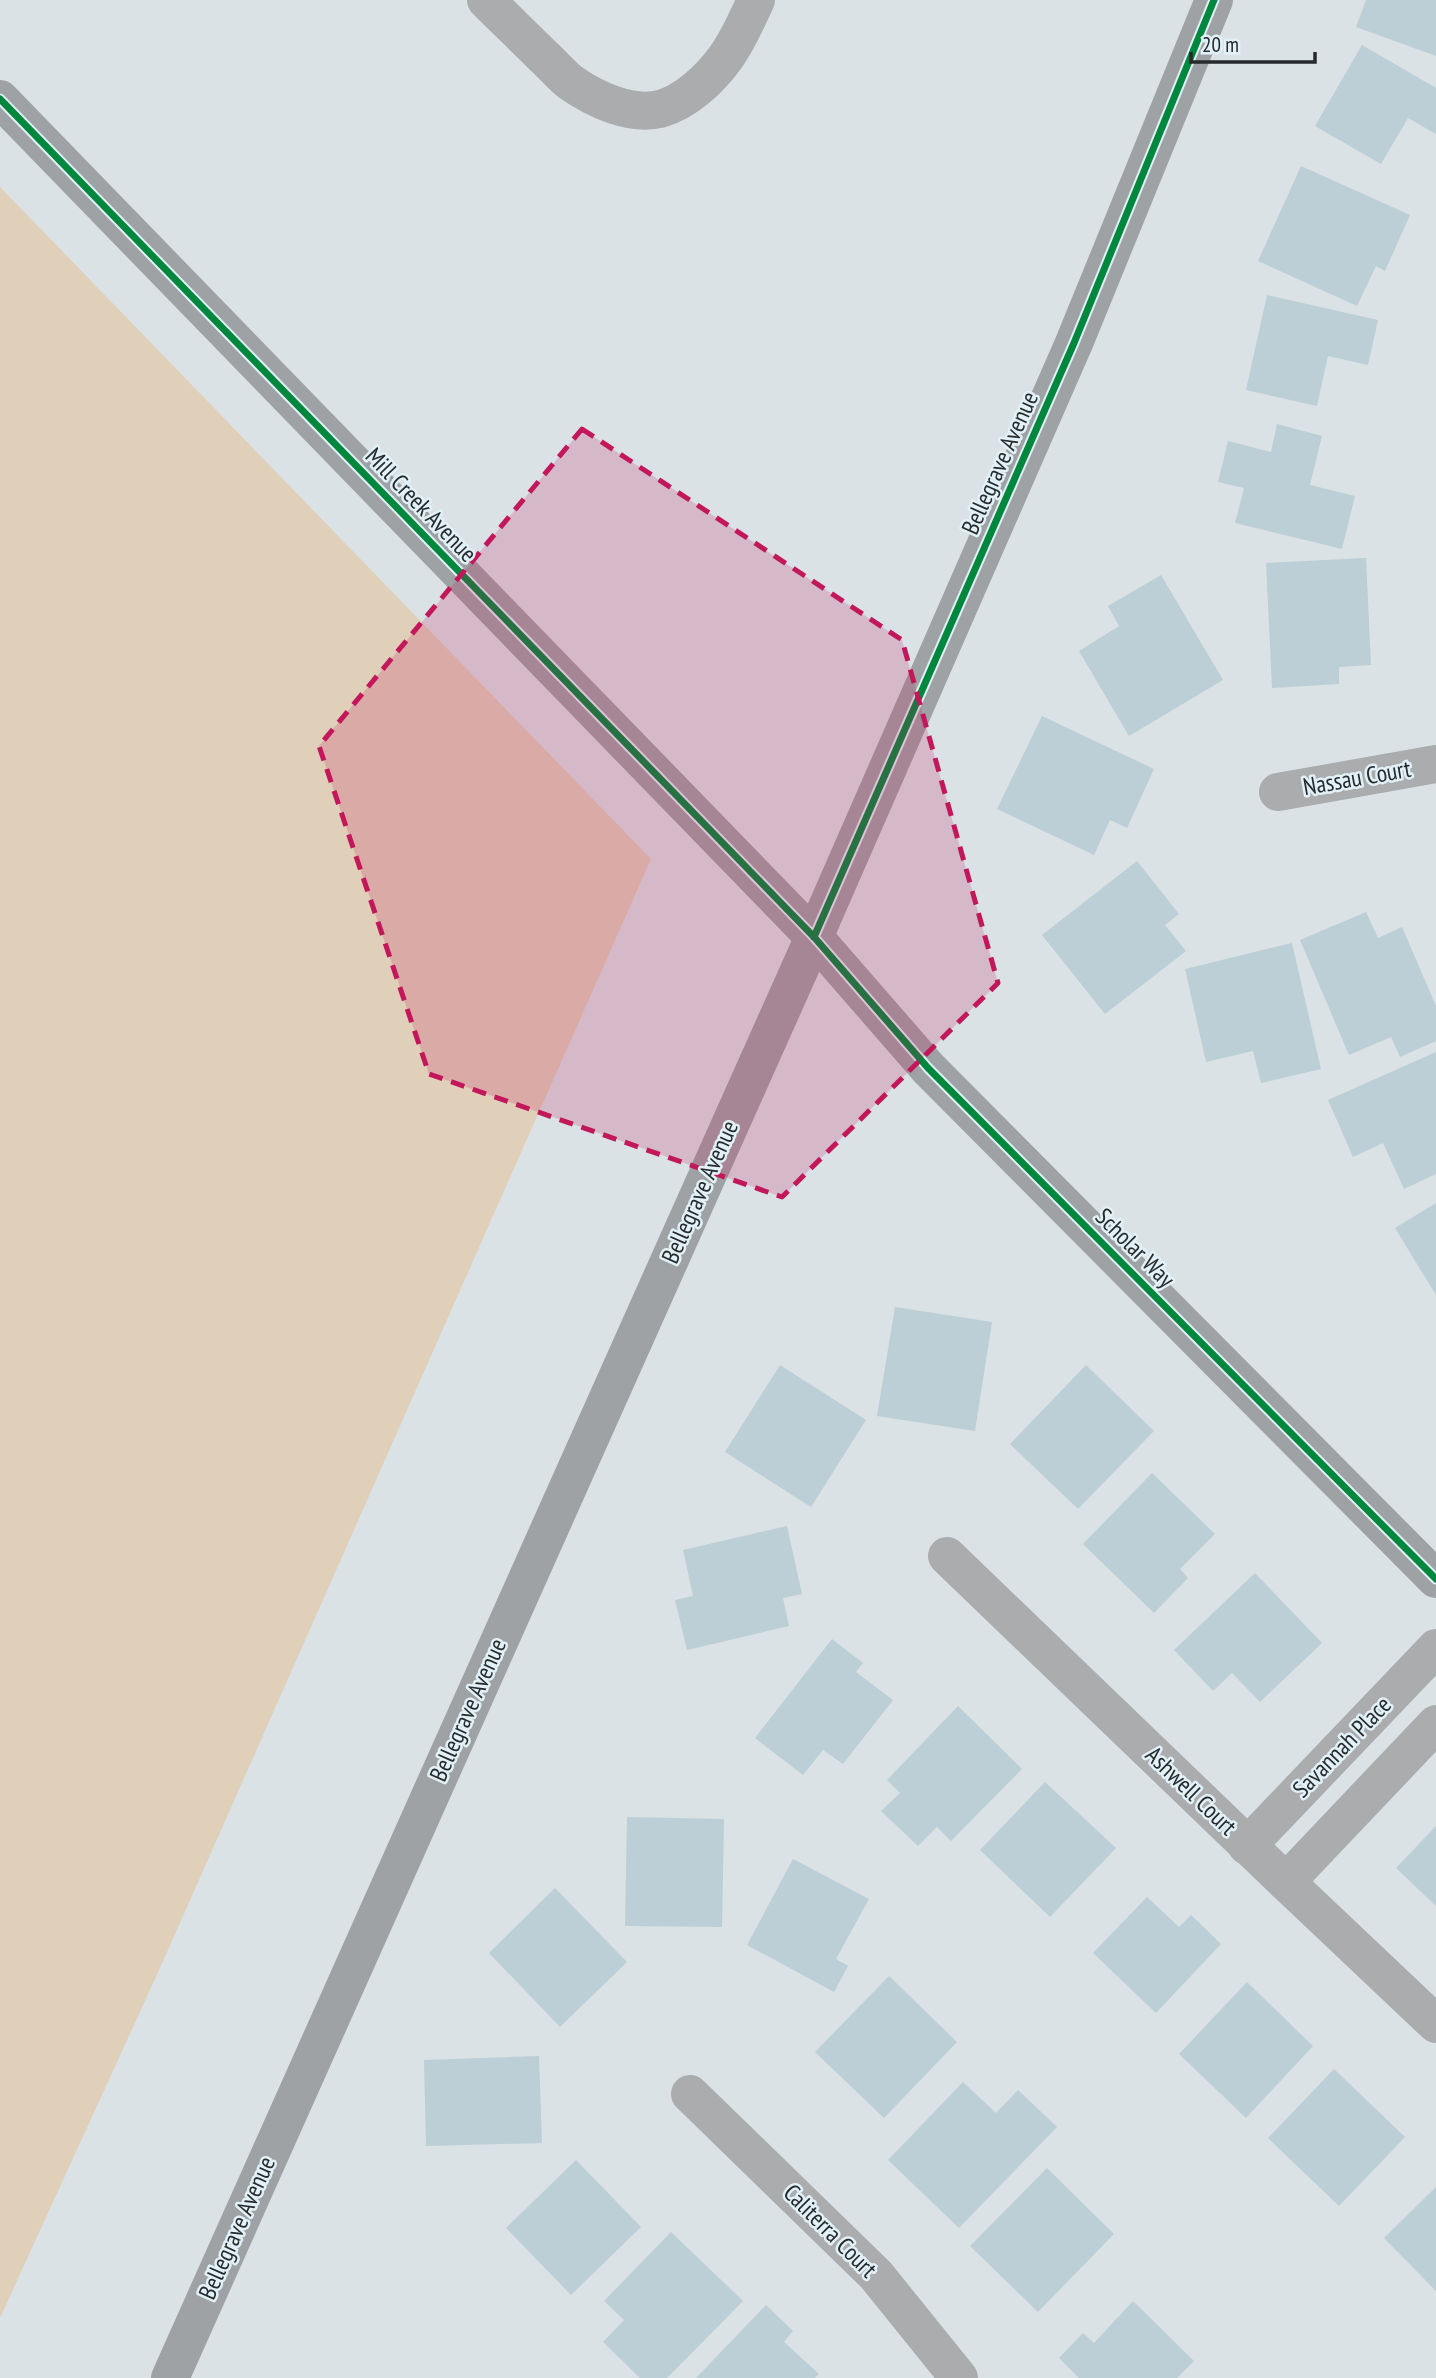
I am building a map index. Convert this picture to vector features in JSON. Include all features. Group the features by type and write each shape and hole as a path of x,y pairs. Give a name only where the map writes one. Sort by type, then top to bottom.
{"main road":[{"name":"Bellegrave Avenue","path":"170,2378 814,937 1074,343 1214,0"},
{"name":"Mill Creek Avenue","path":"0,99 814,937"},
{"name":"Scholar Way","path":"814,937 928,1068 1436,1579"}],"street":[{"path":"486,0 568,80 589,94 636,110 660,109 686,96 708,79 741,32 756,0"},
{"name":"Nassau Court","path":"1278,792 1436,764"},
{"name":"Ashwell Court","path":"947,1556 1436,2024"},
{"name":"Savannah Place","path":"1247,1846 1436,1648"},
{"path":"1286,1882 1436,1724"},
{"name":"Caliterra Court","path":"690,2094 876,2275 959,2378"}],"highlighted area":[{"path":"582,429 902,640 998,983 782,1197 429,1074 319,746"}],"shaded area":[{"path":"0,187 651,859 160,1968 0,2318"}],"building":[{"path":"1366,0 1436,0 1436,56 1356,27"},
{"path":"1362,45 1436,88 1436,134 1408,118 1381,164 1315,126"},
{"path":"1301,166 1410,215 1385,271 1376,266 1357,306 1258,261"},
{"path":"1267,295 1378,320 1368,365 1328,356 1317,406 1246,390"},
{"path":"1277,424 1322,436 1310,485 1355,496 1342,549 1235,523 1244,488 1218,482 1228,441 1271,452"},
{"path":"1366,558 1371,665 1339,667 1339,684 1272,688 1266,563"},
{"path":"1161,575 1223,680 1129,736 1079,651 1119,626 1108,606"},
{"path":"1042,716 1154,769 1127,828 1110,820 1094,855 997,809"},
{"path":"1137,861 1179,914 1165,925 1186,951 1105,1014 1042,935"},
{"path":"1366,912 1378,938 1402,927 1436,1006 1436,1041 1400,1057 1391,1037 1349,1055 1300,940"},
{"path":"1292,943 1321,1069 1261,1083 1253,1051 1206,1062 1185,969"},
{"path":"1436,1052 1436,1174 1404,1189 1383,1143 1353,1157 1328,1100"},
{"path":"1436,1203 1436,1295 1395,1228"},
{"path":"895,1307 992,1322 975,1431 877,1416"},
{"path":"780,1365 866,1420 811,1507 725,1452"},
{"path":"1086,1365 1154,1431 1078,1509 1010,1444"},
{"path":"1152,1473 1215,1534 1180,1569 1188,1578 1154,1613 1083,1544"},
{"path":"787,1526 802,1594 783,1598 789,1626 687,1650 675,1600 693,1596 683,1550"},
{"path":"1255,1573 1322,1643 1260,1702 1232,1673 1213,1691 1174,1650"},
{"path":"832,1639 863,1663 856,1672 893,1700 843,1764 823,1750 803,1775 755,1738"},
{"path":"958,1706 1022,1769 951,1841 937,1827 918,1846 881,1811 900,1793 887,1780"},
{"path":"1045,1782 1116,1848 1050,1917 980,1850"},
{"path":"627,1817 724,1819 722,1927 625,1926"},
{"path":"1436,1826 1436,1906 1396,1868"},
{"path":"793,1859 869,1899 836,1959 848,1966 834,1992 747,1945"},
{"path":"555,1888 627,1962 560,2027 489,1953"},
{"path":"1147,1897 1179,1927 1191,1915 1221,1944 1156,2013 1093,1953"},
{"path":"889,1976 957,2042 884,2118 815,2052"},
{"path":"1247,1982 1313,2046 1246,2118 1179,2054"},
{"path":"539,2056 542,2143 426,2146 424,2060"},
{"path":"1334,2069 1405,2137 1339,2206 1268,2138"},
{"path":"963,2082 996,2113 1018,2090 1057,2127 959,2228 888,2160"},
{"path":"576,2160 641,2227 571,2295 506,2228"},
{"path":"1047,2168 1114,2234 1038,2312 970,2246"},
{"path":"1436,2187 1436,2291 1384,2238"},
{"path":"671,2232 743,2301 667,2378 640,2378 603,2342 624,2320 604,2301"},
{"path":"1133,2301 1194,2361 1177,2378 1079,2378 1059,2358 1083,2333 1094,2343"},
{"path":"766,2305 793,2331 784,2342 819,2374 815,2378 696,2378"}],"cycle path":[{"path":"814,937 1074,343 1214,0"},
{"path":"0,99 814,937 928,1068 1436,1579"}]}
